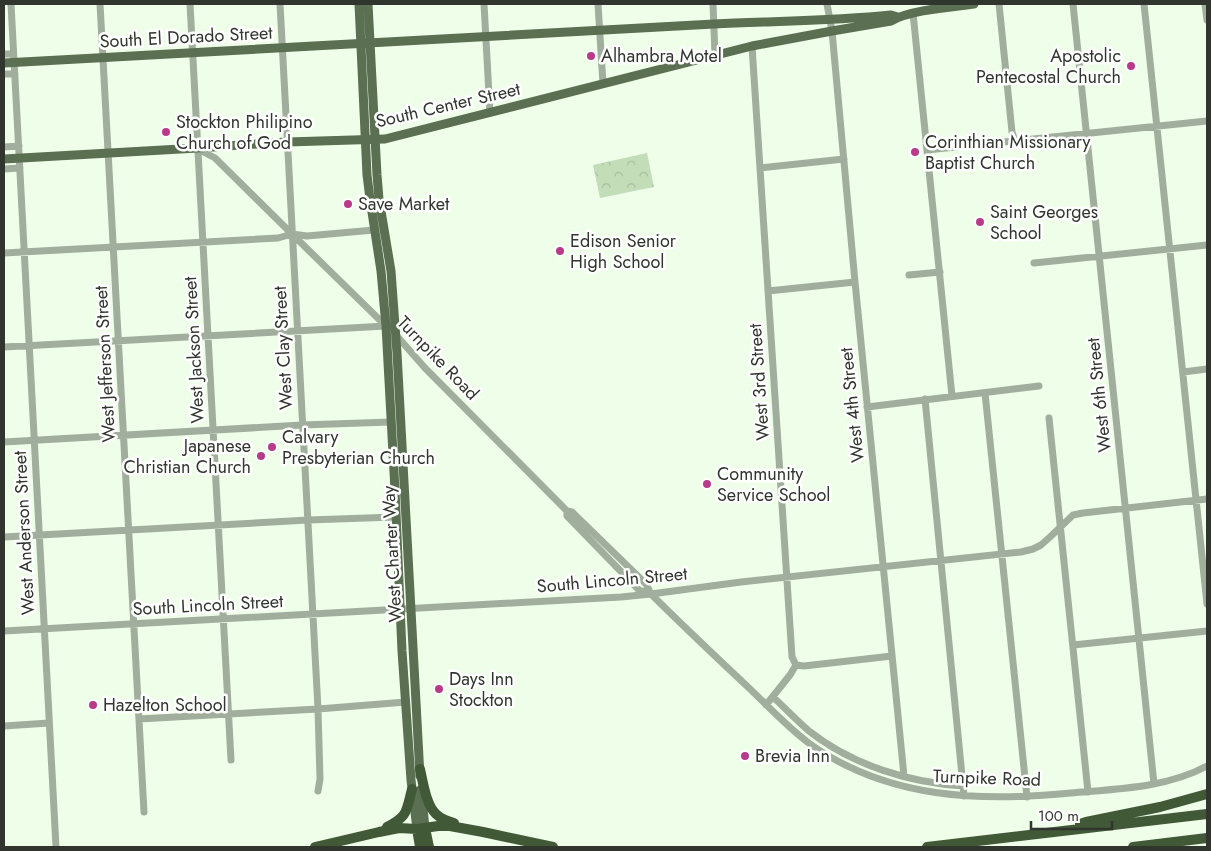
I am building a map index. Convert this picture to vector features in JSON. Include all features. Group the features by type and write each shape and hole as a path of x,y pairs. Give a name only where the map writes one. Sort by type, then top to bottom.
{"highway":[{"path":"420,769 430,805 436,815 446,821 483,832"},
{"path":"379,832 402,818 406,812 412,789"},
{"path":"1065,831 1086,822 1145,810 1207,794"},
{"path":"926,847 1207,814"},
{"path":"314,847 399,828 450,826 552,847"},
{"name":"West Charter Way","path":"420,847 421,828"},
{"name":"West Charter Way","path":"421,828 429,847"},
{"path":"1133,847 1207,838"}],"main road":[{"name":"West Charter Way","path":"359,4 370,199 381,272 386,326 402,651 412,789 421,828"},
{"name":"West Charter Way","path":"368,4 380,199 391,271 396,335 420,769 421,828"},
{"path":"898,17 942,6 974,4"},
{"name":"South El Dorado Street","path":"4,64 14,58 103,58 714,24 829,20 891,15 898,17"},
{"name":"South Center Street","path":"4,158 287,142 385,139 752,46 832,30 891,21 898,17"},
{"path":"391,422 396,423 398,447 402,449"},
{"path":"396,517 401,521 402,541 407,546"},
{"path":"406,702 412,710 413,736 418,744"}],"street":[{"name":"West Anderson Street","path":"11,4 56,847"},
{"name":"West Jefferson Street","path":"100,4 144,812"},
{"name":"West Jackson Street","path":"190,4 231,760"},
{"name":"West Clay Street","path":"280,4 318,709 320,779 318,791"},
{"path":"484,4 490,113"},
{"path":"598,4 602,84"},
{"path":"712,4 715,55"},
{"name":"West 4th Street","path":"827,4 832,30 904,776"},
{"path":"999,4 1012,132 1015,141"},
{"name":"West 6th Street","path":"1073,4 1154,784"},
{"path":"1144,4 1207,604"},
{"path":"1206,4 1207,20"},
{"path":"914,14 952,396"},
{"name":"West 3rd Street","path":"752,46 792,657 796,665"},
{"name":"South El Dorado Street","path":"4,54 14,58"},
{"path":"4,74 15,74"},
{"path":"927,150 1207,121"},
{"path":"4,147 19,146"},
{"name":"Turnpike Road","path":"198,148 215,158 396,335 425,368 567,512 567,516 639,590 651,594"},
{"path":"760,168 844,160"},
{"path":"4,169 20,168"},
{"path":"4,253 278,238 292,234 307,236 374,230"},
{"path":"1034,263 1207,245"},
{"path":"909,275 940,272"},
{"path":"768,291 855,282"},
{"path":"4,348 386,326"},
{"path":"1183,372 1207,369"},
{"path":"867,406 1039,386"},
{"path":"985,393 1027,796"},
{"path":"925,399 964,796"},
{"path":"1049,418 1088,792"},
{"path":"4,442 302,425 391,422"},
{"name":"South Lincoln Street","path":"4,631 401,610 651,594 741,582 1021,552 1041,545 1073,515 1207,499"},
{"name":"Turnpike Road","path":"567,512 572,512 627,565 646,584 651,594 796,733 827,755 858,771 892,784 934,793 964,796 1027,796 1088,792 1154,784 1187,775 1207,766"},
{"path":"4,536 396,517"},
{"path":"1073,645 1207,631"},
{"path":"766,705 796,665 804,666 892,656"},
{"path":"773,697 808,730 835,749 866,764 904,776 950,786 964,786"},
{"path":"139,719 406,702"},
{"path":"4,726 49,724"}],"green space":[{"path":"647,153 654,187 600,198 593,165"}],"place":[{"name":"Alhambra Motel","path":"591,56"},
{"name":"Apostolic Pentecostal Church","path":"1131,66"},
{"name":"Stockton Philipino Church of God","path":"166,132"},
{"name":"Corinthian Missionary Baptist Church","path":"915,152"},
{"name":"Save Market","path":"348,204"},
{"name":"Saint Georges School","path":"980,222"},
{"name":"Edison Senior High School","path":"560,251"},
{"name":"Calvary Presbyterian Church","path":"272,447"},
{"name":"Japanese Christian Church","path":"261,456"},
{"name":"Community Service School","path":"707,484"},
{"name":"Days Inn Stockton","path":"439,689"},
{"name":"Hazelton School","path":"93,705"},
{"name":"Brevia Inn","path":"745,756"}]}
